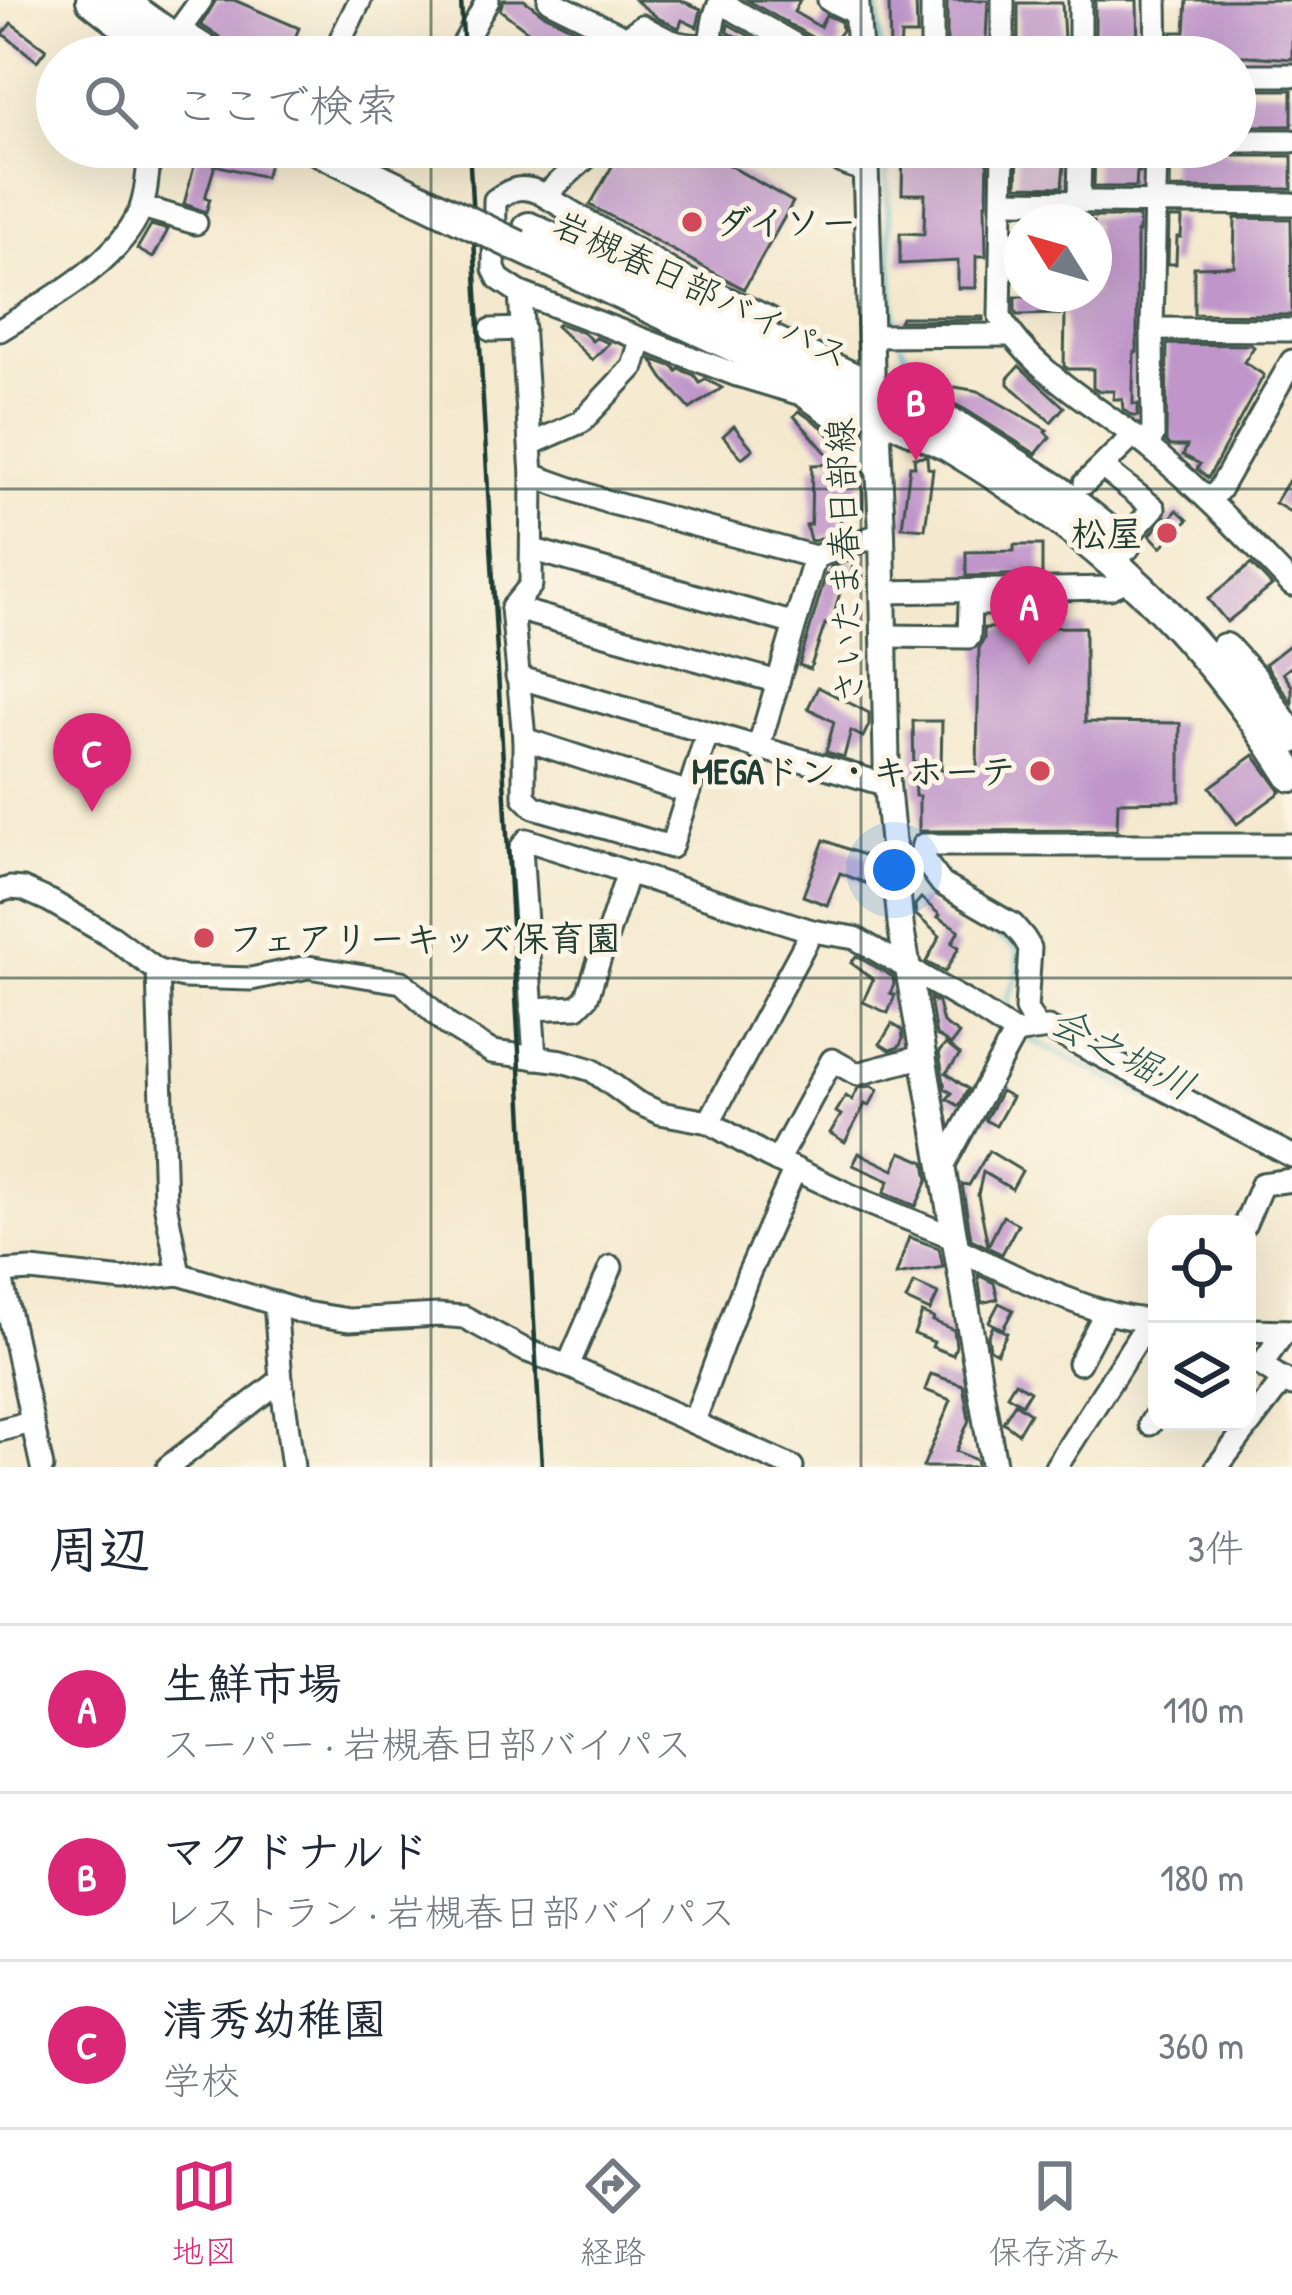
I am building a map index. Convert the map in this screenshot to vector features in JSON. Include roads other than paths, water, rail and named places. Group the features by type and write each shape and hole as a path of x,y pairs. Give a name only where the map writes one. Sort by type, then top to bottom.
{"highway":[{"path":"92,0 156,36"},
{"path":"120,0 164,36"},
{"name":"岩槻春日部バイパス","path":"362,168 524,237 875,400 998,475 1132,578 1182,628 1236,694 1292,776"},
{"name":"岩槻春日部バイパス","path":"391,168 524,237"},
{"name":"岩槻春日部バイパス","path":"875,400 956,426 1128,536 1289,726"}],"main road":[{"name":"さいたま春日部線","path":"866,168 889,336 875,400 884,592 895,636 887,785 892,838 901,928 994,1467"}],"street":[{"path":"187,36 201,0"},
{"path":"342,36 360,0"},
{"path":"468,36 488,0"},
{"path":"549,0 622,36"},
{"path":"829,0 856,7"},
{"path":"932,0 932,36"},
{"path":"1003,0 1003,36"},
{"path":"1080,0 1080,36"},
{"path":"1156,0 1157,36"},
{"path":"710,36 714,11 721,1 782,36"},
{"path":"629,36 642,26 663,36"},
{"path":"1256,75 1292,75"},
{"path":"1256,141 1292,141"},
{"path":"0,330 58,295 124,236 142,207 148,168"},
{"path":"545,195 575,168"},
{"path":"1003,168 1000,317 1011,335 1073,392 1209,499 1292,585"},
{"path":"1079,202 1080,168"},
{"path":"1128,536 1154,508 1094,475 1153,436 1156,168"},
{"path":"770,318 680,276 545,195 524,186 495,200 494,269 499,279 520,293 640,340 801,394 848,427 880,475"},
{"path":"1003,201 1292,204"},
{"path":"142,207 196,223"},
{"path":"520,293 534,550 532,585 512,608 524,739 524,797 534,807 671,847 707,734"},
{"path":"491,330 523,328"},
{"path":"1152,329 1292,330"},
{"path":"889,336 1011,335"},
{"path":"531,444 581,422 633,367 640,340"},
{"path":"1209,499 1219,490 1292,362"},
{"path":"532,476 608,502 814,557 882,534"},
{"path":"534,550 795,624"},
{"path":"758,748 814,557"},
{"path":"895,636 969,637 970,604 1066,598 1110,589 1132,578"},
{"path":"884,592 1066,598 1090,603"},
{"path":"512,608 778,682"},
{"path":"517,677 887,785"},
{"path":"524,739 689,793"},
{"path":"892,838 921,839 921,856 942,884 1013,925 1030,948 1024,1031 943,1166"},
{"path":"923,845 1194,838 1223,850 1292,845"},
{"path":"535,1058 521,848 526,840 812,931 855,938 1024,1031 1048,1028 1292,1156"},
{"path":"531,1009 577,1007 587,997 628,872"},
{"path":"0,891 23,889 50,901 158,971 251,979 308,967 402,982 448,1025 492,1052 562,1060 592,1070 637,1102 660,1113 709,1122 786,1165 1038,1286 1106,1312 1148,1319"},
{"path":"709,1122 812,931"},
{"path":"158,971 165,1203 179,1274"},
{"path":"694,1421 786,1165 832,1060 857,1074 925,1056"},
{"path":"1249,1215 1262,1184 1292,1180"},
{"path":"568,1366 611,1267"},
{"path":"42,1467 0,1272 31,1270 124,1280 179,1274 305,1313 349,1319 464,1317 525,1350 792,1467"},
{"path":"274,1303 292,1467"},
{"path":"1256,1326 1271,1308"},
{"path":"1079,1363 1106,1312"},
{"path":"1066,1463 1151,1323"},
{"path":"1256,1330 1288,1331"},
{"path":"1216,1467 1288,1382 1261,1364 1288,1331"},
{"path":"168,1467 280,1380"},
{"path":"0,1430 32,1422"}],"waterway":[{"name":"会之堀川","path":"877,0 879,36"},
{"name":"会之堀川","path":"886,168 895,328"},
{"name":"会之堀川","path":"901,344 911,367"},
{"name":"会之堀川","path":"911,844 913,872 920,886 1017,948 1019,969 1008,1008 1018,1025"},
{"name":"会之堀川","path":"1028,1038 1292,1169"}],"railway":[{"path":"461,0 463,36"},
{"path":"470,168 542,1467"}],"place":[{"name":"ダイソー","path":"692,222"},
{"name":"マクドナルド","path":"916,461"},
{"name":"松屋","path":"1167,533"},
{"name":"生鮮市場","path":"1029,665"},
{"name":"MEGAドン・キホーテ","path":"1040,771"},
{"name":"清秀幼稚園","path":"92,812"},
{"name":"フェアリーキッズ保育園","path":"204,938"}]}
